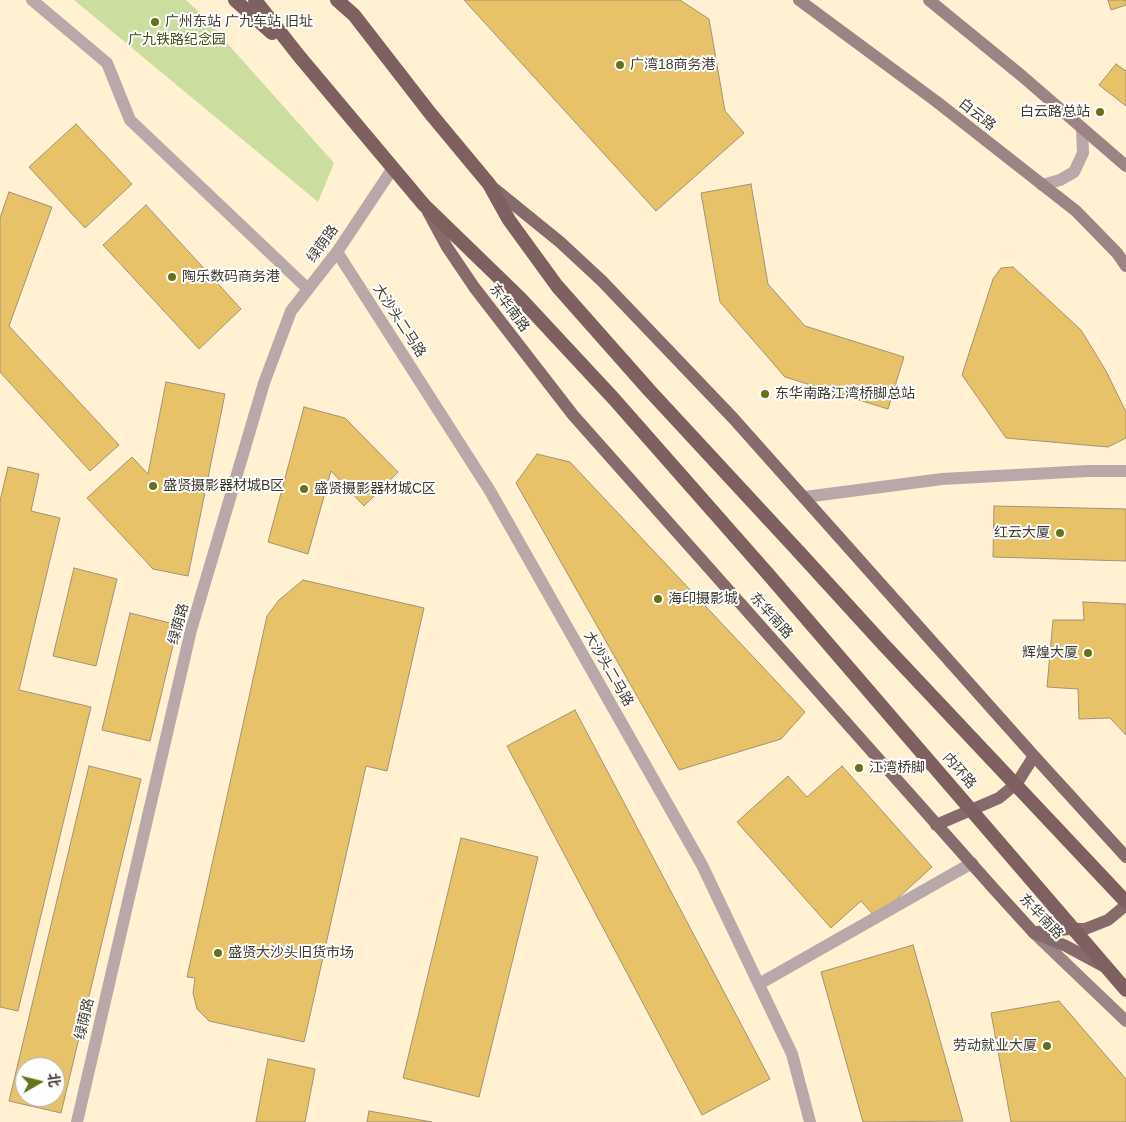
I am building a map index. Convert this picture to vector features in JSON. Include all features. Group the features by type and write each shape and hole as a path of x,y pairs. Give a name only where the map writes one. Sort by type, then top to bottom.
{"highway":[{"path":"235,0 299,56"},
{"path":"255,0 299,56"},
{"path":"337,0 354,16 430,113 489,184 509,220 557,286 662,404 883,644 1126,903"},
{"name":"内环路","path":"299,56 424,205 527,305 614,399 768,574 1126,990"}],"main road":[{"path":"345,0 354,16"},
{"name":"白云路","path":"799,0 936,102 1076,211 1117,253 1126,266"},
{"path":"929,0 1022,76 1126,166"},
{"path":"489,184 560,242 602,282 733,418 1126,857"},
{"name":"东华南路","path":"424,205 447,247 474,287 573,415 1034,933 1126,1021"},
{"path":"936,825 999,798 1017,783 1034,756"},
{"path":"1034,933 1086,929 1108,920 1126,903"},
{"path":"1034,933 1085,955 1126,980"}],"street":[{"path":"32,0 107,64 130,120 308,289"},
{"path":"1042,185 1060,180 1074,172 1083,154 1082,128"},
{"name":"绿荫路","path":"77,1122 192,630 264,383 291,311 337,252 393,168"},
{"name":"大沙头二马路","path":"337,252 490,491 702,865 792,1054 810,1122"},
{"path":"805,498 942,479 1088,471 1126,471"},
{"path":"759,984 972,863"}],"green space":[{"name":"广九铁路纪念园","path":"74,0 186,0 202,15 334,163 318,202"}],"building":[{"name":"广湾18商务港","path":"464,0 680,0 709,19 725,111 744,133 656,211"},
{"path":"1108,0 1126,0 1126,5 1111,10"},
{"path":"1116,64 1126,71 1126,106 1099,85"},
{"path":"76,124 132,184 85,228 29,167"},
{"path":"751,184 768,284 805,326 904,357 888,409 785,377 720,302 701,193"},
{"path":"9,192 52,207 9,326 119,445 90,471 0,372 0,218"},
{"name":"陶乐数码商务港","path":"146,205 241,309 199,349 103,245"},
{"path":"1013,267 1081,330 1106,371 1126,412 1126,438 1108,447 1006,438 962,375 993,279 1001,268"},
{"name":"盛贤摄影器材城B区","path":"166,382 225,394 188,576 153,569 87,498 132,457 148,474"},
{"name":"盛贤摄影器材城C区","path":"304,407 345,418 398,472 364,506 331,471 308,554 268,542"},
{"path":"537,454 570,462 805,712 781,739 679,770 516,483"},
{"path":"8,467 39,474 31,511 60,518 19,690 91,707 18,1011 0,1007 0,501"},
{"name":"红云大厦","path":"994,506 1126,509 1126,561 993,557"},
{"path":"74,568 117,579 96,666 53,656"},
{"path":"303,580 424,608 387,771 366,766 304,1042 209,1021 197,1009 193,993 195,978 187,977 267,616 279,600"},
{"name":"辉煌大厦","path":"1083,602 1126,604 1126,735 1110,718 1079,719 1078,689 1047,687 1053,620 1084,620"},
{"path":"130,613 178,625 150,741 102,730"},
{"path":"575,710 770,1079 702,1115 507,746"},
{"path":"89,766 141,779 65,1096 65,1057 20,1057"},
{"path":"842,766 932,867 876,918 861,901 831,928 737,822 788,776 807,797"},
{"path":"461,838 538,857 479,1097 403,1078"},
{"path":"913,945 963,1121 863,1122 821,972"},
{"name":"劳动就业大厦","path":"1059,1001 1126,1079 1126,1122 1011,1122 991,1013"},
{"path":"268,1059 315,1069 305,1122 256,1122"},
{"path":"15,1076 15,1102 9,1101"},
{"path":"35,1107 62,1107 61,1113"},
{"path":"369,1111 432,1122 367,1122"}],"place":[{"name":"广州东站 广九车站 旧址","path":"155,22"},
{"name":"广湾18商务港","path":"620,65"},
{"name":"白云路总站","path":"1100,112"},
{"name":"陶乐数码商务港","path":"172,277"},
{"name":"东华南路江湾桥脚总站","path":"765,394"},
{"name":"盛贤摄影器材城B区","path":"153,486"},
{"name":"盛贤摄影器材城C区","path":"304,489"},
{"name":"红云大厦","path":"1060,533"},
{"name":"海印摄影城","path":"658,599"},
{"name":"辉煌大厦","path":"1088,653"},
{"name":"江湾桥脚","path":"859,768"},
{"name":"盛贤大沙头旧货市场","path":"218,953"},
{"name":"劳动就业大厦","path":"1047,1046"}]}
